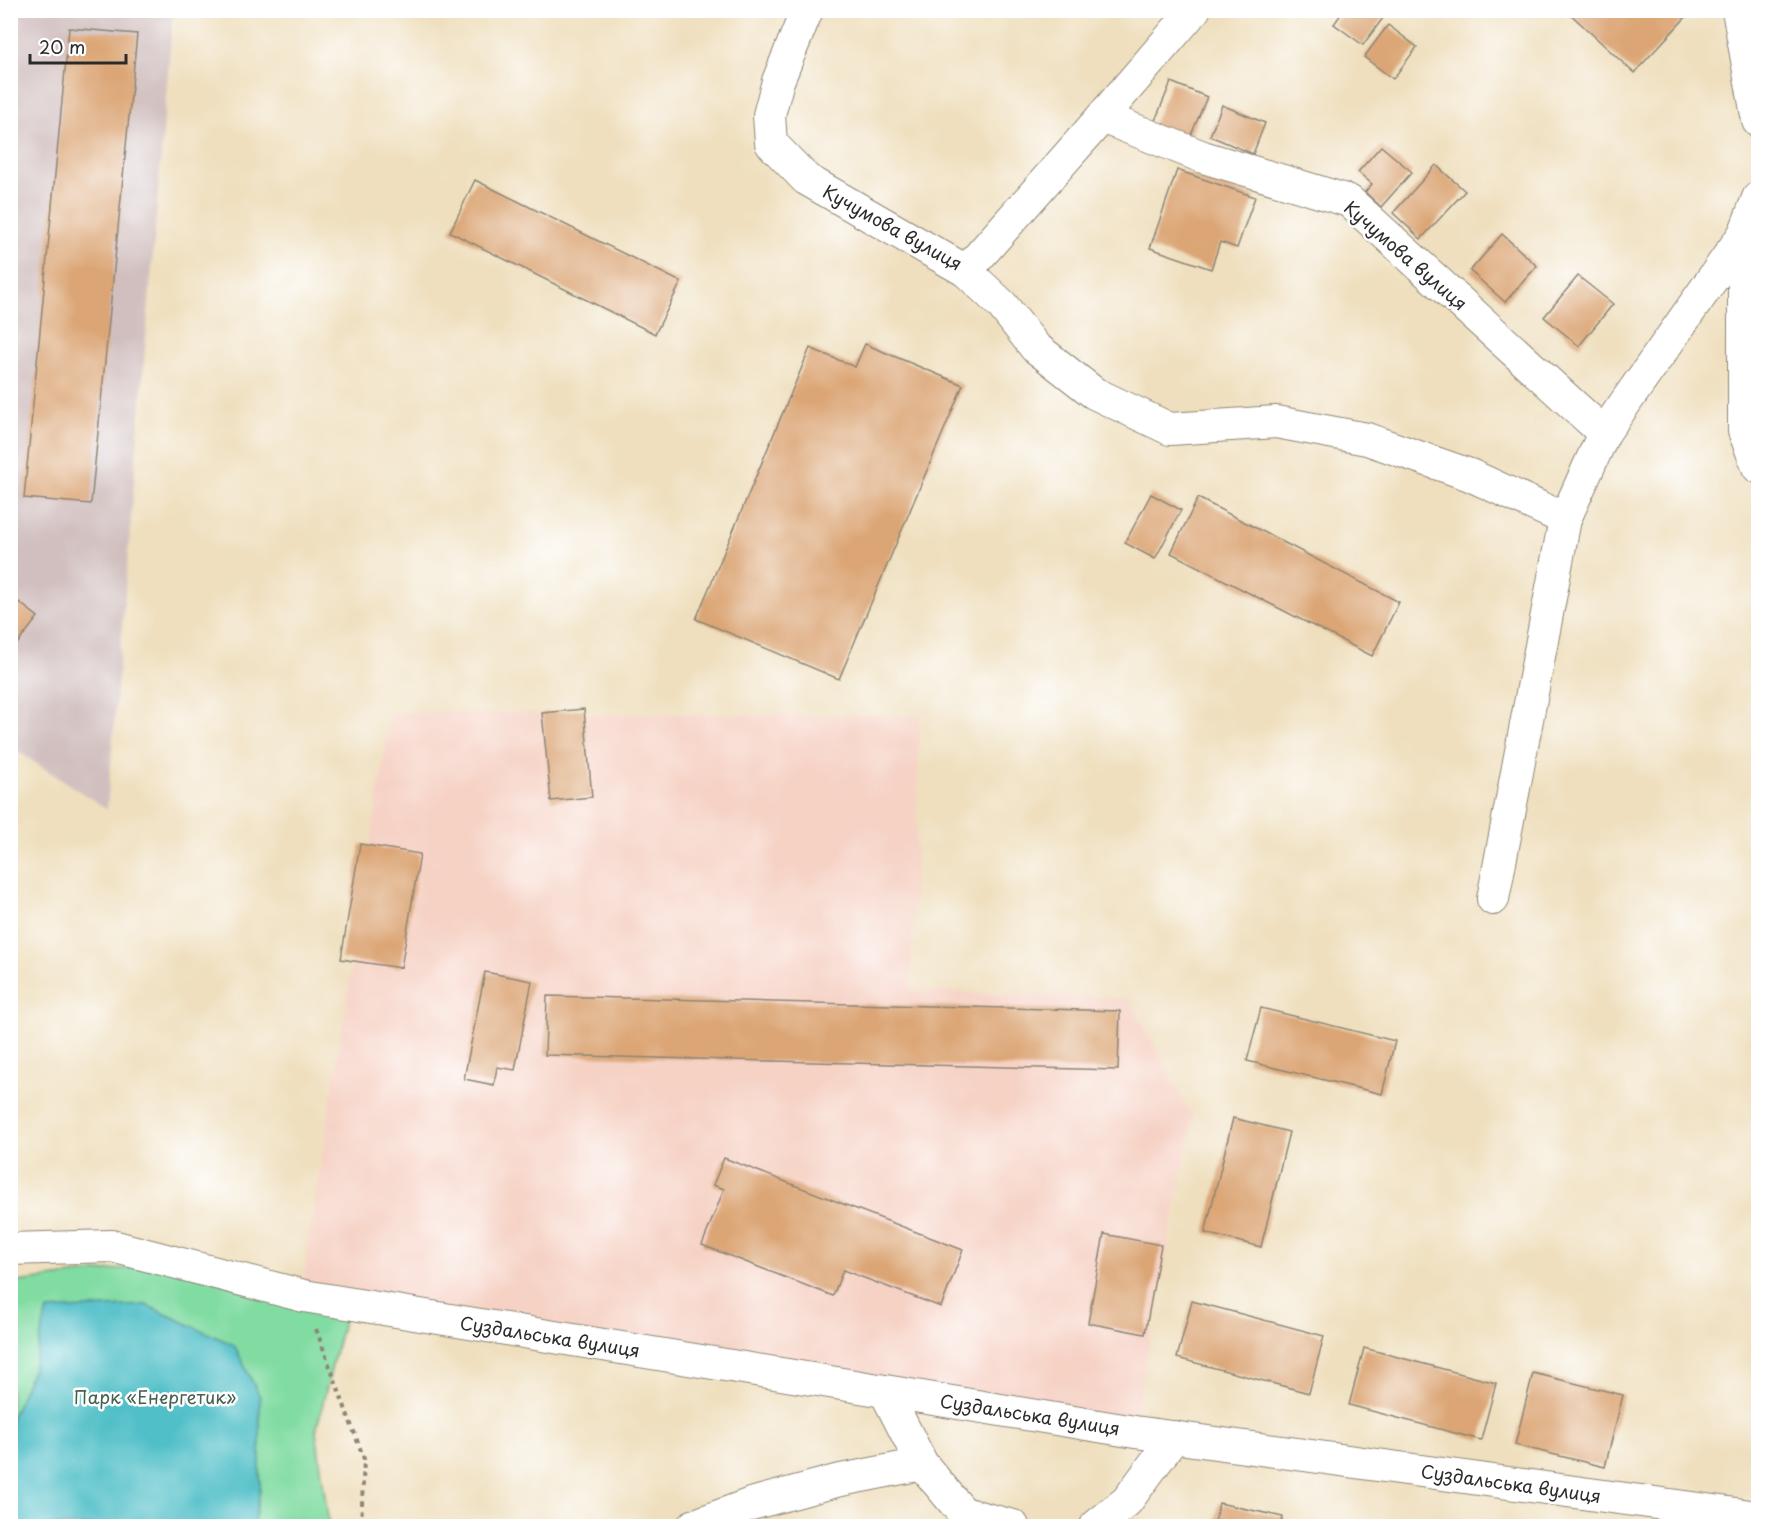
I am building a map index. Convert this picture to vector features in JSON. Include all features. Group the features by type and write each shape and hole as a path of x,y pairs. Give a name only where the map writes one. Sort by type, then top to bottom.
{"street":[{"name":"Кучумова вулиця","path":"807,10 778,81 769,115 771,143 806,178 966,271 1194,10"},
{"path":"1738,10 1758,121"},
{"name":"Кучумова вулиця","path":"1102,117 1203,157 1349,201 1604,433"},
{"path":"1493,899 1565,519 1604,433 1744,234 1758,198"},
{"path":"1744,234 1744,431 1758,467"},
{"path":"966,271 1002,305 1035,347 1094,393 1170,429 1275,422 1367,439 1470,475 1565,519"},
{"name":"Суздальська вулиця","path":"10,1249 112,1246 304,1296 1174,1437 1758,1517"},
{"path":"885,1391 922,1464 963,1513 1013,1527"},
{"path":"1096,1527 1127,1501 1174,1437"},
{"path":"693,1527 772,1498 836,1481 922,1464"}],"path":[{"path":"304,1296 364,1459 361,1527"}],"shaded area":[{"path":"10,11 173,11 107,809 11,747"},
{"path":"391,712 920,716 911,991 1129,998 1193,1118 1133,1425 302,1286"}],"green space":[{"name":"Парк «Енергетик»","path":"168,1263 344,1317 316,1431 329,1526 11,1526 10,1283"}],"water":[{"name":"Парк «Енергетик»","path":"146,1305 234,1345 260,1397 260,1491 253,1526 11,1526 11,1419 33,1368 47,1310"}],"building":[{"path":"1344,10 1389,10 1363,45 1334,24"},
{"path":"1566,10 1678,10 1686,17 1634,73"},
{"path":"1388,25 1417,47 1393,79 1364,57"},
{"path":"69,28 137,34 91,504 24,498"},
{"path":"1171,82 1207,97 1188,142 1152,128"},
{"path":"1222,105 1265,123 1253,154 1210,136"},
{"path":"1381,146 1412,172 1381,207 1365,192 1372,184 1358,172"},
{"path":"1436,165 1465,191 1421,239 1393,213"},
{"path":"1177,170 1255,197 1237,248 1220,242 1211,269 1150,248"},
{"path":"475,180 681,282 655,334 450,232"},
{"path":"1502,234 1537,266 1505,302 1470,271"},
{"path":"1578,276 1613,304 1579,346 1544,317"},
{"path":"865,344 963,385 839,679 696,619 810,348 855,367"},
{"path":"1151,494 1181,510 1155,559 1125,543"},
{"path":"1198,498 1399,602 1372,656 1171,553"},
{"path":"10,595 38,617 10,653"},
{"path":"584,709 592,797 551,801 542,713"},
{"path":"360,844 420,854 401,968 341,959"},
{"path":"485,972 532,981 515,1070 497,1067 494,1085 464,1079"},
{"path":"547,996 1120,1011 1118,1070 545,1055"},
{"path":"1261,1008 1395,1041 1382,1094 1247,1061"},
{"path":"1233,1118 1289,1132 1261,1247 1205,1233"},
{"path":"724,1158 963,1250 941,1307 843,1270 833,1296 702,1245 724,1189 713,1185"},
{"path":"1104,1234 1161,1245 1145,1334 1088,1323"},
{"path":"1192,1301 1324,1336 1309,1393 1177,1358"},
{"path":"1364,1348 1496,1383 1481,1440 1349,1405"},
{"path":"1533,1373 1623,1395 1605,1467 1515,1445"},
{"path":"1219,1503 1283,1517 1281,1526 1214,1526"}]}
